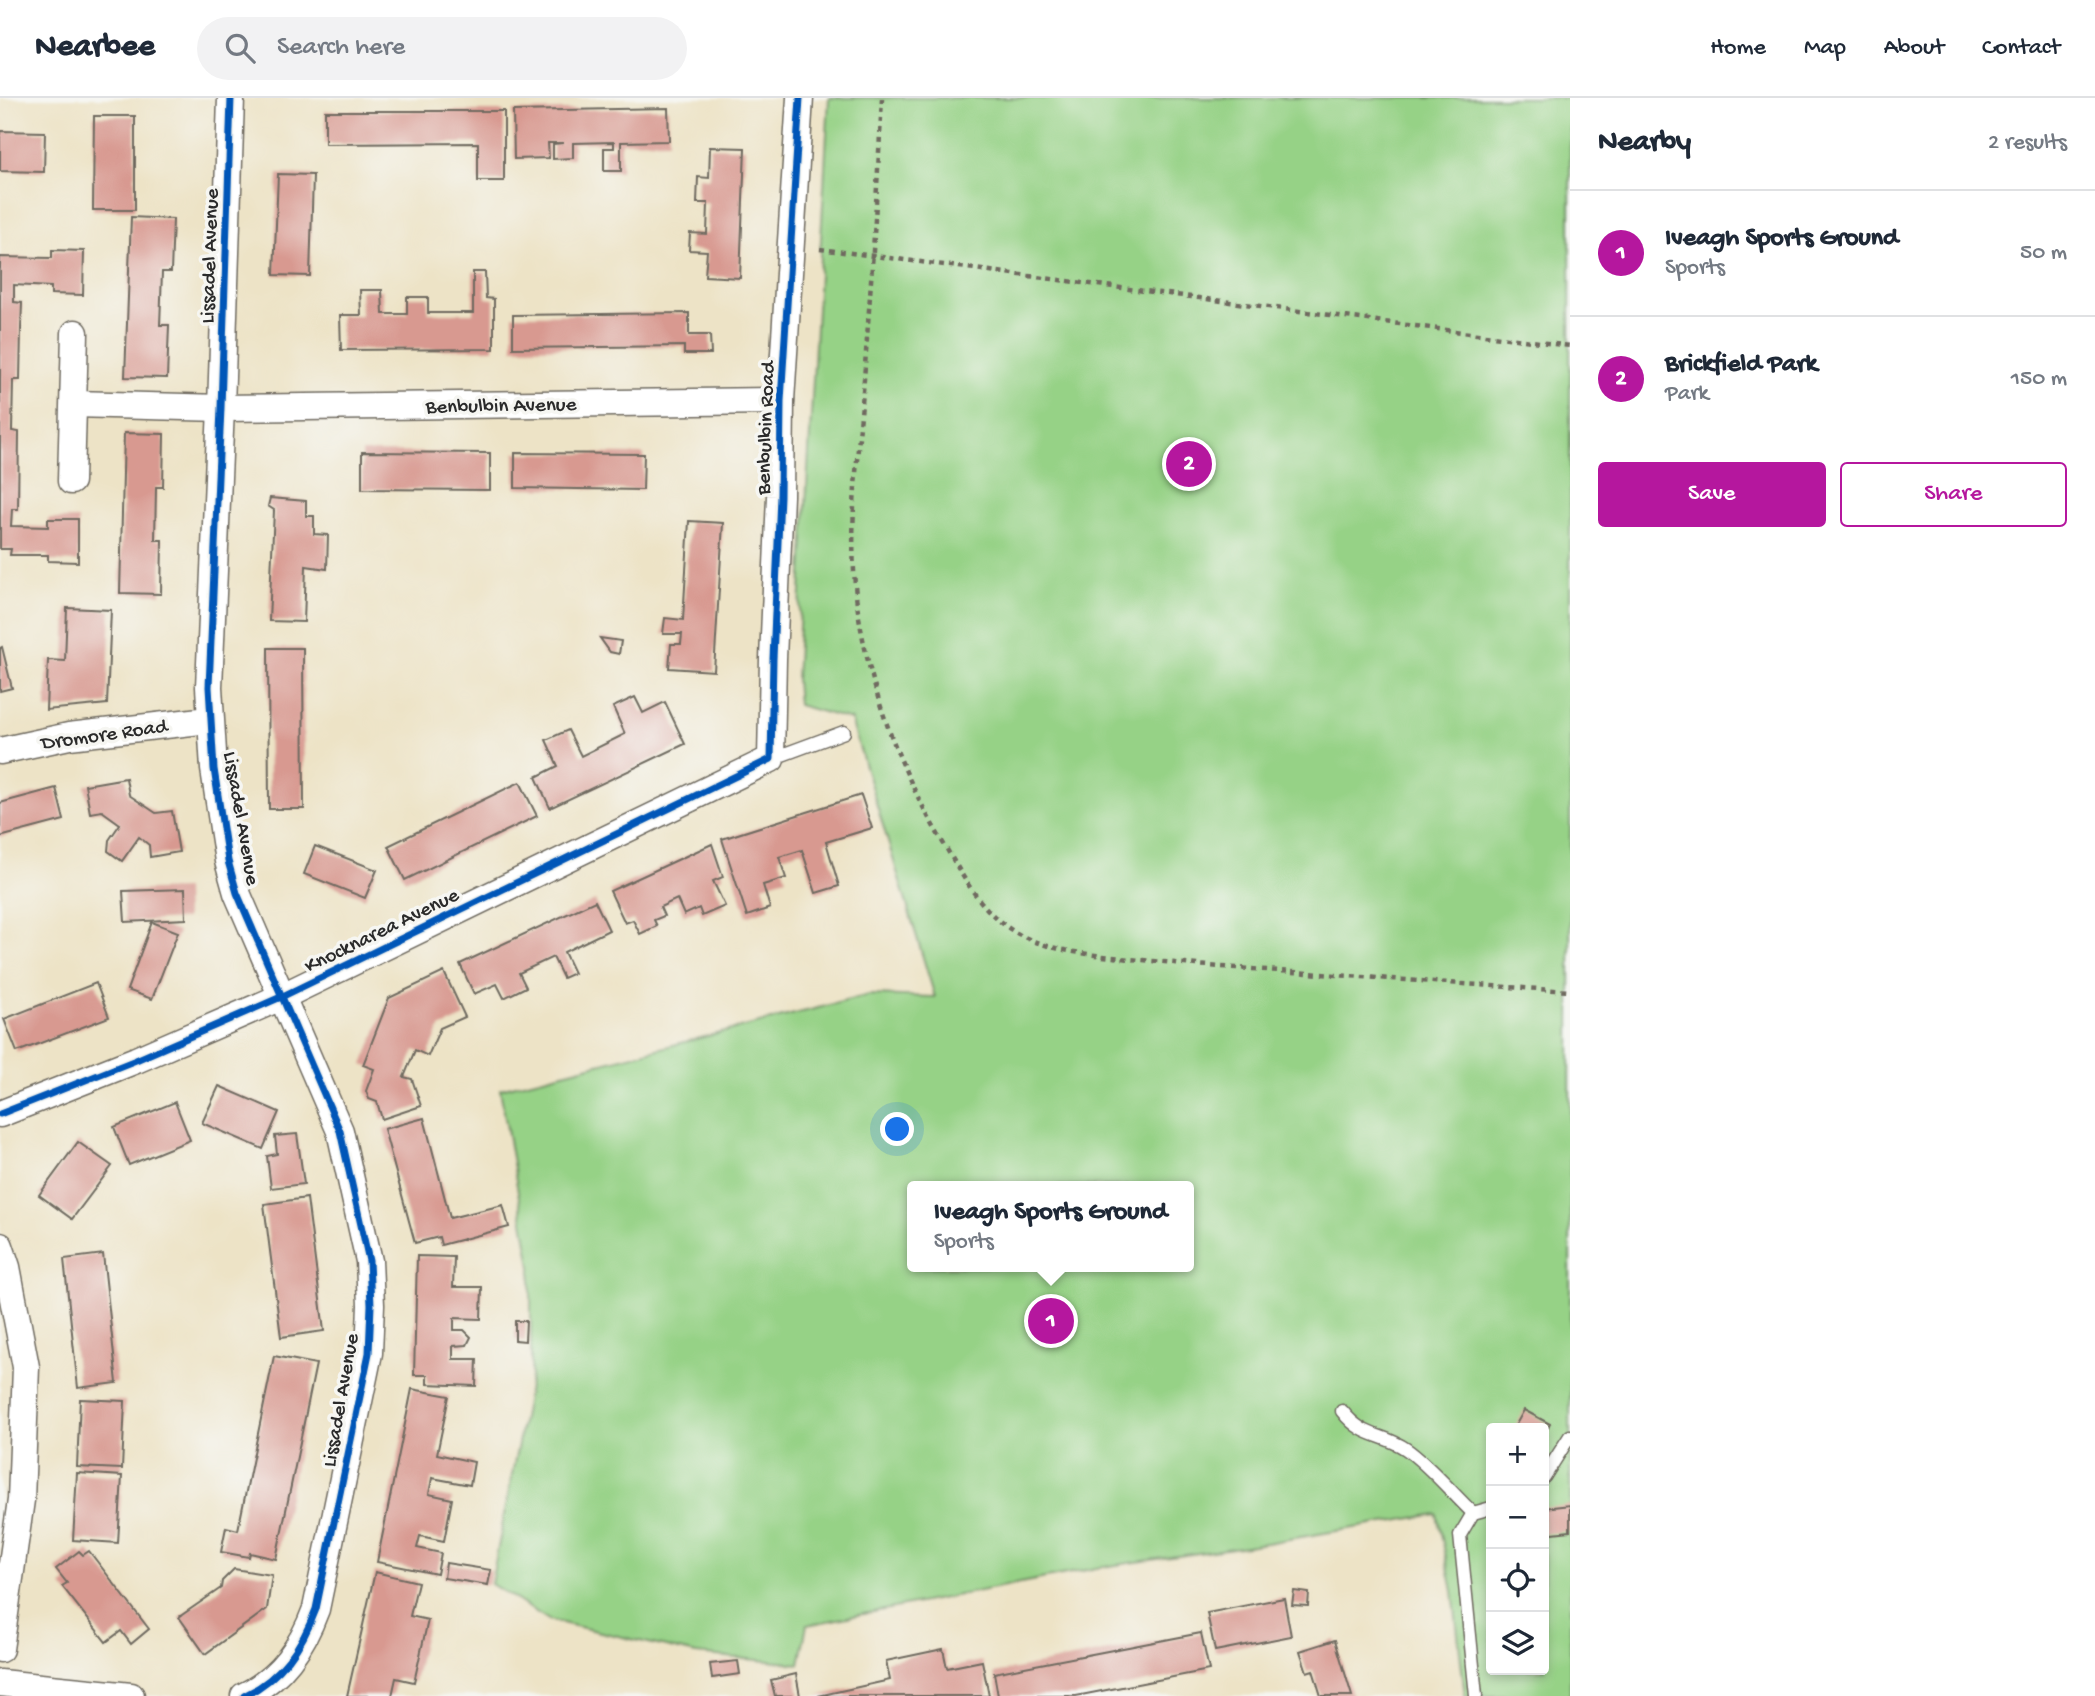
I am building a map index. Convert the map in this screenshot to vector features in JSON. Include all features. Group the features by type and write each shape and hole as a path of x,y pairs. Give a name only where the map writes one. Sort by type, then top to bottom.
{"street":[{"name":"Lissadel Avenue","path":"231,98 209,720 228,862 237,893 340,1131 369,1261 371,1305 369,1353 316,1609 306,1637 280,1671 261,1688 244,1696"},
{"name":"Benbulbin Road","path":"771,759 781,401 800,98"},
{"path":"71,481 75,334"},
{"name":"Benbulbin Avenue","path":"74,404 221,408 781,401"},
{"name":"Dromore Road","path":"0,751 69,736 209,720"},
{"name":"Knocknarea Avenue","path":"0,1114 136,1060 281,996 771,759"},
{"path":"0,1246 12,1292 26,1379 21,1500 0,1649"},
{"path":"0,1683 131,1696"}],"lane":[{"path":"771,759 844,732"},
{"path":"1342,1411 1366,1433 1386,1438 1407,1450 1473,1513"},
{"path":"1549,1470 1570,1436"},
{"path":"1476,1696 1460,1535 1473,1513 1486,1509"}],"path":[{"path":"882,98 873,256 854,496 854,553 859,615 866,651 888,724 911,785 982,906 1026,938 1044,945 1089,954 1199,966 1570,991"},
{"path":"791,246 1570,346"}],"green space":[{"path":"829,98 1570,98 1570,1696 1465,1696 1453,1591 1437,1514 1102,1567 807,1625 799,1664 696,1654 549,1620 491,1584 531,1376 531,1266 500,1089 869,995 935,997 851,720 798,705 796,680"}],"building":[{"path":"668,108 669,141 621,142 621,171 604,171 604,148 614,148 614,142 573,143 573,158 553,159 553,144 563,143 548,143 549,158 514,159 513,111"},
{"path":"325,111 504,111 504,181 478,181 478,143 325,144"},
{"path":"94,116 135,116 135,210 93,210"},
{"path":"0,131 45,132 44,172 0,171"},
{"path":"710,147 745,148 740,278 705,276 707,251 689,250 690,233 707,234 708,203 697,203 698,177 709,178"},
{"path":"278,174 313,175 310,276 274,275"},
{"path":"131,217 173,219 171,272 162,272 160,325 169,325 167,378 125,377"},
{"path":"52,250 84,251 83,295 51,294 51,287 14,285 14,302 22,303 20,380 13,380 12,431 19,432 18,509 12,509 11,526 48,527 48,519 78,519 78,562 48,561 48,555 10,555 11,549 0,549 0,257 52,258"},
{"path":"473,272 485,272 486,298 494,299 494,349 341,350 340,315 361,315 360,290 382,290 383,314 407,314 407,297 428,297 428,313 473,313"},
{"path":"689,313 689,335 710,335 711,354 684,354 684,346 513,348 513,315"},
{"path":"124,433 164,434 163,487 156,487 155,540 162,540 161,594 120,593"},
{"path":"362,452 490,453 490,490 362,489"},
{"path":"515,453 644,454 643,490 515,488"},
{"path":"270,498 306,501 306,516 314,516 314,534 328,535 327,569 306,566 304,622 269,621 274,510 268,506"},
{"path":"689,521 723,523 714,671 669,668 671,644 681,644 682,634 663,634 665,618 683,620"},
{"path":"67,608 111,610 107,704 46,710 48,660 65,661"},
{"path":"600,638 621,641 619,654 610,652"},
{"path":"2,647 12,688 0,691 0,648"},
{"path":"268,648 303,648 304,809 269,809"},
{"path":"635,697 643,713 665,702 685,744 550,808 536,777 558,766 546,740 568,730 581,756 625,734 613,707"},
{"path":"126,778 129,795 156,813 172,811 179,852 150,857 149,845 139,837 122,861 108,851 109,840 120,824 102,811 90,813 85,785"},
{"path":"520,782 537,816 405,880 388,846"},
{"path":"56,788 64,820 0,837 0,803"},
{"path":"861,795 872,828 826,842 839,886 816,893 802,850 779,857 786,878 763,885 770,908 747,916 722,839"},
{"path":"712,844 723,877 713,881 725,906 702,916 699,908 684,915 677,899 660,907 664,916 654,920 657,926 640,934 633,920 625,923 610,891"},
{"path":"315,846 377,870 365,898 304,874"},
{"path":"185,889 186,919 125,922 123,891"},
{"path":"595,901 609,930 564,952 574,973 563,978 553,957 519,973 526,987 504,998 497,984 474,994 460,964"},
{"path":"152,922 178,932 152,999 127,990"},
{"path":"444,972 465,1017 440,1028 428,1056 415,1050 404,1077 412,1079 421,1106 382,1119 377,1102 369,1099 366,1091 374,1069 363,1065 389,998"},
{"path":"96,983 109,1017 17,1052 4,1019"},
{"path":"219,1086 279,1112 263,1149 202,1123"},
{"path":"175,1102 190,1140 129,1165 114,1127"},
{"path":"424,1118 450,1218 503,1205 509,1227 441,1245 439,1237 415,1243 384,1129"},
{"path":"297,1134 304,1184 271,1188 267,1156 277,1154 275,1136"},
{"path":"78,1142 112,1166 72,1219 39,1195"},
{"path":"307,1198 324,1331 281,1337 264,1204"},
{"path":"103,1254 117,1383 78,1388 64,1259"},
{"path":"417,1256 454,1257 453,1287 482,1287 481,1319 454,1318 454,1330 464,1330 471,1337 467,1345 453,1346 453,1359 477,1359 476,1386 427,1384 427,1375 414,1375"},
{"path":"515,1321 526,1321 525,1341 515,1340"},
{"path":"274,1356 316,1364 276,1559 250,1553 249,1557 221,1552 226,1527 238,1530"},
{"path":"412,1389 449,1396 437,1454 474,1462 470,1485 432,1478 429,1494 452,1499 444,1541 420,1536 417,1548 441,1553 437,1574 377,1562"},
{"path":"80,1399 125,1401 122,1469 77,1467"},
{"path":"1524,1410 1548,1423 1517,1423"},
{"path":"77,1473 122,1476 118,1543 73,1540"},
{"path":"1570,1505 1570,1531 1549,1533 1549,1507"},
{"path":"79,1551 83,1555 89,1551 149,1629 131,1644 121,1631 106,1642 62,1586 67,1583 56,1569"},
{"path":"446,1563 491,1570 488,1585 444,1578"},
{"path":"234,1569 272,1575 267,1609 205,1654 179,1617 221,1588 222,1581"},
{"path":"375,1572 418,1582 410,1616 428,1620 414,1682 396,1678 392,1696 347,1696"},
{"path":"1294,1591 1309,1593 1308,1606 1292,1605"},
{"path":"1284,1598 1291,1636 1215,1651 1207,1613"},
{"path":"1201,1633 1209,1670 1076,1696 998,1696 994,1673"},
{"path":"1335,1640 1352,1696 1321,1696 1313,1670 1307,1672 1300,1651"},
{"path":"943,1649 947,1668 982,1661 989,1696 818,1696 890,1680 886,1661"},
{"path":"738,1661 740,1674 712,1678 710,1664"},
{"path":"796,1674 800,1696 775,1696 771,1680"}],"cycle path":[{"path":"231,98 209,687 214,769 228,861 237,893 340,1131 369,1261 371,1305 369,1353 316,1609 289,1660 269,1680 244,1696"},
{"path":"0,1114 136,1060 281,997 771,759 781,401 800,98"}],"place":[{"name":"Brickfield Park","path":"1189,464"},
{"name":"Iveagh Sports Ground","path":"1051,1321"}]}
